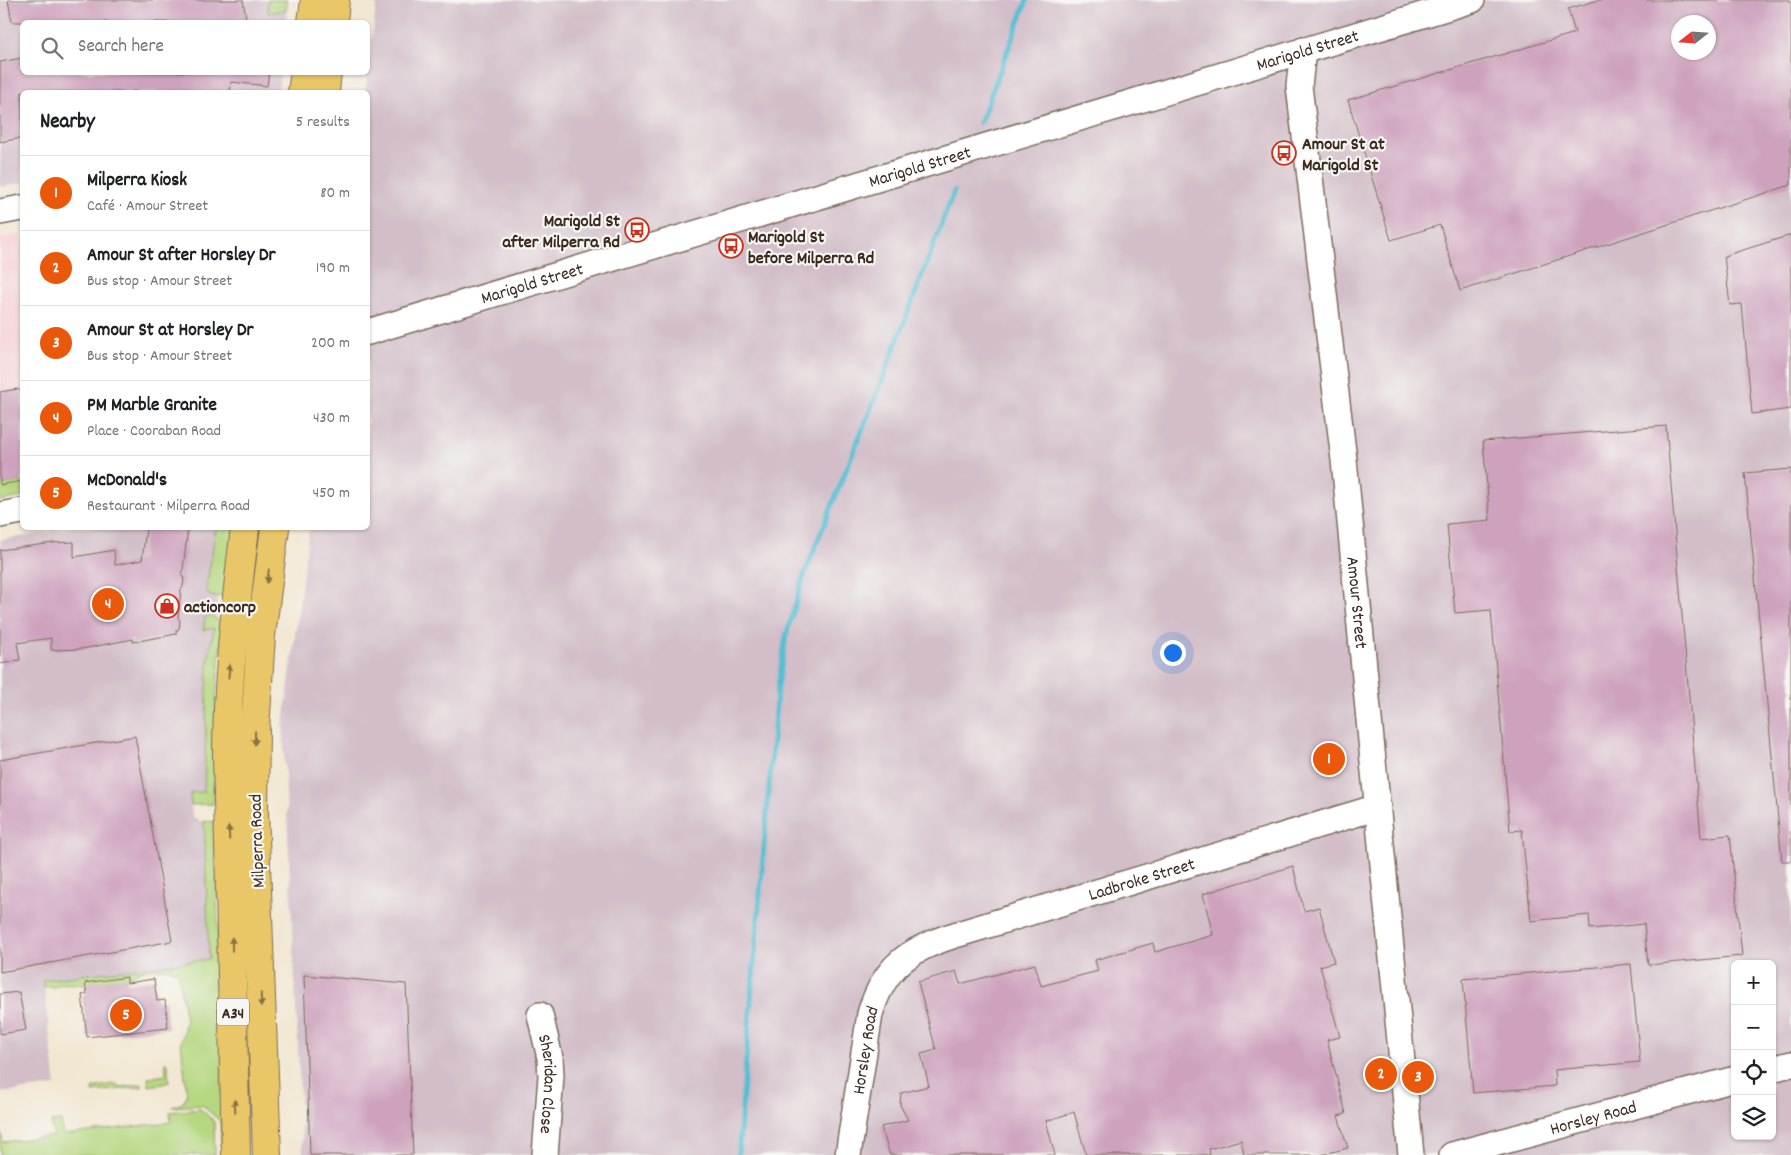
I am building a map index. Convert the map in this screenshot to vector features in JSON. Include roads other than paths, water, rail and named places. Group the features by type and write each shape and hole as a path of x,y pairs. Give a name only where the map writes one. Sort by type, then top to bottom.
{"highway":[{"path":"312,20 315,0"},
{"path":"333,20 335,0"},
{"path":"302,90 305,75"},
{"path":"325,90 327,75"},
{"name":"Milperra Road","path":"236,1155 227,726 229,674 245,530"},
{"name":"Milperra Road","path":"267,1155 254,821 254,730 261,635 275,530"}],"street":[{"name":"Marigold Street","path":"370,331 1472,0"},
{"name":"Amour Street","path":"1303,50 1299,86 1344,460 1411,1155"},
{"path":"0,212 20,208"},
{"path":"0,515 20,511"},
{"name":"Ladbroke Street","path":"906,956 920,947 955,934 1378,807"},
{"name":"Horsley Road","path":"848,1155 867,1029 875,997 894,967 906,956"},
{"name":"Sheridan Close","path":"540,1015 548,1050 551,1076 545,1155"},
{"path":"1776,1068 1791,1064"},
{"name":"Horsley Road","path":"1452,1155 1731,1080"}],"waterway":[{"path":"980,123 1027,0"},
{"path":"738,1155 777,692 786,636 804,575 885,373 954,191"}],"place":[{"name":"Amour St at Marigold St","path":"1284,153"},
{"name":"Marigold St after Milperra Rd","path":"637,230"},
{"name":"Marigold St before Milperra Rd","path":"731,246"},
{"name":"PM Marble Granite","path":"108,604"},
{"name":"actioncorp","path":"167,606"},
{"name":"Milperra Kiosk","path":"1329,759"},
{"name":"McDonald's","path":"126,1015"},
{"name":"Amour St after Horsley Dr","path":"1381,1074"},
{"name":"Amour St at Horsley Dr","path":"1418,1077"}]}
